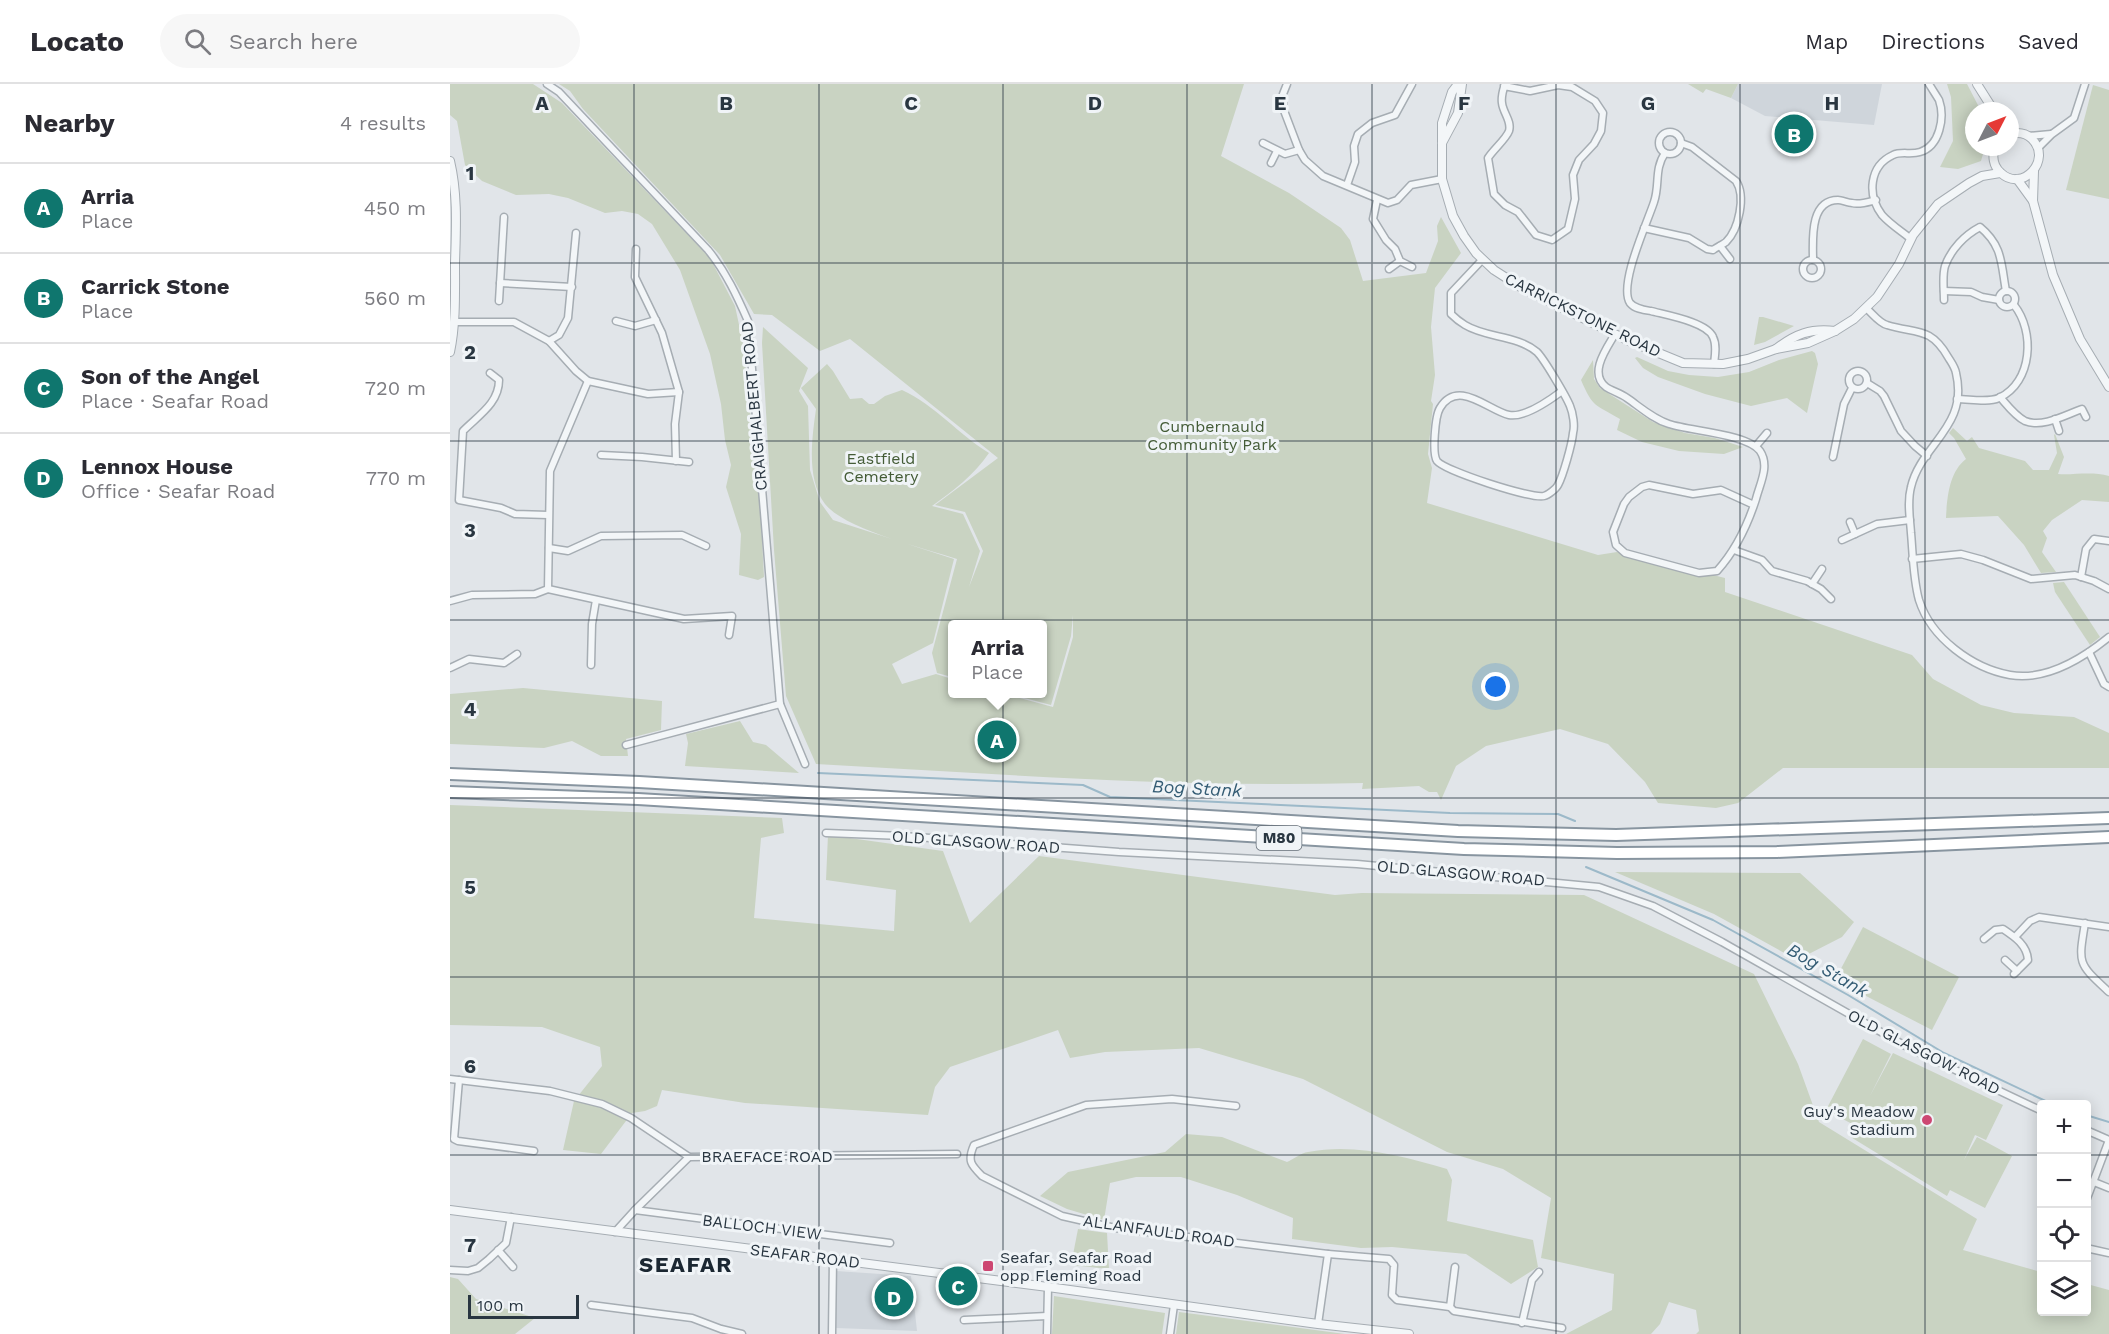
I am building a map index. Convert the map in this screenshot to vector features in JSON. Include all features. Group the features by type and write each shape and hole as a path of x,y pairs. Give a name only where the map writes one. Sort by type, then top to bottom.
{"highway":[{"name":"M80","path":"450,774 639,782 1492,832 1616,835 2109,818"},
{"name":"M80","path":"450,792 638,799 1464,849 1617,853 1777,852 2109,837"}],"street":[{"name":"CRAIGHALBERT ROAD","path":"547,84 559,92 720,264 748,321 780,704 805,764"},
{"path":"1287,84 1283,108 1299,150 1305,160 1323,176 1388,203 1400,198 1411,185 1442,179"},
{"path":"1347,185 1355,162 1354,146 1358,134 1372,123 1395,115 1412,84"},
{"name":"CARRICKSTONE ROAD","path":"1442,144 1458,113 1460,84"},
{"name":"CARRICKSTONE ROAD","path":"1460,84 1452,92 1442,123 1442,179 1453,216 1464,236 1482,260 1522,288 1615,334 1683,363 1723,364 1748,359 1808,343 1835,331 1866,308 1888,282 1920,224 1938,204 1982,176 2000,173"},
{"path":"1911,239 1882,214 1872,184 1876,168 1884,160 1895,154 1923,152 1935,140 1942,121 1939,101 1929,84"},
{"path":"1977,84 1987,102"},
{"path":"2038,148 2074,118 2085,84"},
{"path":"1504,85 1530,91 1558,85 1572,87 1594,102 1603,112 1601,131 1594,144 1579,160 1573,175 1575,199 1568,229 1552,240 1536,235 1518,212 1505,205 1494,194 1488,158 1509,131 1510,124 1502,105 1504,85"},
{"path":"1644,228 1689,238 1713,250 1732,233 1737,221 1740,187 1736,181 1699,152 1681,143 1676,133 1669,131 1662,134 1658,144 1665,153"},
{"path":"2019,134 2028,136 2052,134"},
{"path":"2028,136 2038,148 2039,159 2034,171 2033,201 2053,275 2070,319 2090,358 2109,387"},
{"path":"1263,143 1285,154 1299,150"},
{"path":"1681,143 1675,152 1665,153 1659,161 1655,199 1627,288 1628,299 1632,306 1704,327 1713,334 1716,345 1714,364"},
{"path":"1271,163 1277,151"},
{"path":"1993,157 1996,167 2006,177 2017,179 2026,177 2034,171"},
{"name":"CARRICKSTONE ROAD","path":"1982,176 1993,157"},
{"path":"450,161 456,185 453,244 454,322 450,352"},
{"path":"450,175 456,185"},
{"path":"2017,179 2033,201"},
{"path":"1377,200 1373,219 1382,235 1395,249 1400,261 1412,267"},
{"path":"1813,260 1814,222 1818,211 1824,205 1839,200 1856,204 1876,200"},
{"path":"499,301 504,216"},
{"path":"1944,300 1945,266 1969,232 1980,227 1991,236 2001,254 2006,291"},
{"path":"549,341 559,335 568,318 576,233"},
{"path":"1720,246 1730,259"},
{"path":"636,249 635,277 662,333 679,392 675,424 676,461"},
{"path":"1482,260 1451,293 1451,314 1466,326 1526,345 1538,353 1562,391 1571,407 1574,431 1558,486 1545,496 1536,496 1445,469 1436,460 1434,451 1438,417 1440,408 1448,400 1457,396 1467,396 1510,416 1534,410 1562,391"},
{"path":"1389,270 1400,261"},
{"path":"500,283 572,287"},
{"path":"1944,291 1971,292 1999,300 2005,307 2013,305"},
{"path":"1999,300 2001,293 2012,292 2015,296 2013,305"},
{"path":"1957,399 1988,400 2000,397 2019,378 2029,346 2020,313 2013,305"},
{"path":"1866,308 1885,325 1928,335 1936,340 1956,370 1958,386 1956,408 1943,436 1927,456 1911,486 1912,559 1919,600 1928,617 1950,645 1971,661 2001,673 2028,676 2053,670 2089,652 2109,637"},
{"path":"616,321 635,326 656,320"},
{"path":"454,322 514,322 549,341 588,381 648,394 679,392"},
{"name":"CARRICKSTONE ROAD","path":"1776,350 1786,341 1808,331 1819,329 1835,331"},
{"path":"1615,334 1600,361 1599,376 1605,386 1624,396 1655,418 1669,424 1734,438 1756,446 1763,456 1765,468 1754,505 1734,549 1717,571 1699,573 1625,553 1616,545 1613,532 1624,504 1636,491 1649,485 1693,494 1721,490 1754,505"},
{"path":"1833,457 1844,404 1852,388 1849,378 1855,372 1864,373 1868,383 1880,391 1901,431 1927,456"},
{"path":"490,373 500,380 499,392 492,403 464,431 459,500 501,508 515,514 548,515"},
{"path":"548,589 550,471 588,381"},
{"path":"1852,388 1861,390 1868,383"},
{"path":"2000,397 2025,421 2039,423 2082,409 2086,417"},
{"path":"2055,419 2059,431"},
{"path":"1756,446 1767,433"},
{"path":"601,455 642,456 689,462"},
{"path":"1842,540 1885,522 1910,520"},
{"path":"1850,522 1855,534"},
{"path":"549,548 568,551 601,536 682,535 706,546"},
{"path":"2082,577 2086,549 2094,539 2109,541"},
{"path":"1734,549 1762,560 1772,571 1821,589 1831,598"},
{"path":"1912,559 1961,554 2031,579 2075,575 2109,589"},
{"path":"1812,585 1822,569"},
{"path":"450,601 472,595 535,594 548,589 684,619 732,616 729,635"},
{"path":"591,665 592,624 597,600"},
{"path":"2089,652 2104,684 2109,687"},
{"path":"450,668 469,658 504,663 517,654"},
{"path":"626,745 780,704"},
{"name":"OLD GLASGOW ROAD","path":"826,833 903,836 1119,852 1357,864 1599,887 1653,906 1722,942 1911,1049 2037,1109"},
{"path":"2015,937 2030,921 2039,917 2109,927"},
{"path":"2085,923 2080,955 2085,969 2109,992"},
{"path":"1984,939 1995,930 2002,928 2028,950 2028,960 2016,972 2005,960"},
{"name":"BRAEFACE ROAD","path":"450,1078 550,1091 602,1104 631,1118 689,1157 957,1154"},
{"path":"459,1080 454,1139 534,1151"},
{"name":"ALLANFAULD ROAD","path":"1236,1106 1172,1099 1086,1105 974,1145 969,1155 972,1167 982,1176 1062,1216 1115,1228 1328,1254"},
{"path":"2091,1132 2109,1140 2091,1189"},
{"path":"615,1232 634,1210 689,1157"},
{"path":"2094,1182 2109,1188"},
{"name":"SEAFAR ROAD","path":"450,1210 1318,1324 1410,1334"},
{"name":"BALLOCH VIEW","path":"634,1210 890,1243"},
{"path":"450,1270 468,1271 478,1268 498,1250 508,1237 511,1217"},
{"path":"2091,1249 2109,1253"},
{"path":"498,1250 513,1267"},
{"path":"1318,1324 1328,1254 1389,1260 1394,1265 1392,1295 1397,1300 1450,1307 1454,1311 1562,1328"},
{"path":"832,1334 833,1259"},
{"path":"1450,1307 1455,1267"},
{"path":"1522,1323 1532,1280 1539,1272"},
{"path":"1047,1334 1048,1287"},
{"path":"591,1305 692,1318 742,1334"},
{"path":"1170,1334 1174,1305"},
{"path":"964,1320 1047,1316"}],"shaded area":[{"path":"1738,84 1882,84 1874,125 1765,116 1731,98"},
{"path":"836,1271 911,1276 917,1331 836,1328"}],"green space":[{"path":"450,84 533,84 562,103 710,258 735,306 744,348 759,483 764,577 758,580 739,575 741,534 726,487 731,465 710,354 680,270 652,224 638,214 622,211 605,213 568,198 549,194 516,195 482,181 465,165 457,121 450,115"},
{"name":"Cumbernauld Community Park","path":"559,84 1244,84 1221,156 1289,193 1341,228 1350,240 1363,281 1426,273 1438,241 1437,226 1441,217 1461,253 1435,288 1431,327 1435,375 1428,454 1432,468 1427,503 1598,555 1617,552 1700,577 1713,575 1725,578 1725,592 1912,655 1933,679 1981,705 2014,713 2074,717 2109,733 2109,768 1783,768 1738,803 1716,808 1658,803 1645,782 1608,744 1560,729 1486,746 1456,766 1441,800 1437,792 1429,792 1419,786 1362,789 1363,783 1158,782 816,764 786,696 774,550 763,327 808,368 799,391 808,406 810,470 820,502 833,520 906,543 850,522 825,504 819,494 815,483 812,458 816,409 801,388 827,364 850,399 862,398 869,404 874,404 885,396 902,390 914,396 989,453 970,475 932,506 963,514 980,551 969,587 983,551 965,512 935,505 998,458 850,339 820,351 772,315 754,314 720,255 583,109 570,91"},
{"path":"1688,84 1738,84 1731,98 1706,89 1703,93"},
{"path":"1947,84 1967,84 1976,102 1965,102 1965,156 1982,156 1981,161 1958,169 1940,167 1953,141 1951,97"},
{"path":"2093,85 2109,90 2109,199 2066,190"},
{"path":"1759,317 1794,326 1765,342 1754,345"},
{"path":"1812,351 1815,353 1818,364 1807,413 1787,398 1751,406 1705,394 1658,377 1643,368 1635,358 1668,371 1718,377 1749,372 1779,360"},
{"path":"1593,360 1594,379 1600,388 1653,422 1685,433 1715,438 1743,447 1724,454 1679,451 1642,442 1617,430 1620,419 1592,401 1581,380"},
{"path":"1953,428 1967,441 1972,437 1979,448 2025,461 2033,470 2049,470 2057,453 2055,434 2064,457 2058,474 2090,473 2109,476 2109,502 2082,500 2052,520 2043,531 2047,538 2042,552 2056,572 2041,573 2024,545 1998,516 1946,518 1952,478 1960,464 1966,459 1949,433"},
{"path":"2064,582 2100,637 2090,645 2055,592 2053,583"},
{"path":"523,688 662,701 661,730 626,739 628,756 601,756 572,741 544,748 450,744 450,694"},
{"path":"740,721 753,742 766,745 799,773 685,766 688,743 686,734"},
{"path":"450,805 782,818 784,833 761,838 754,918 894,931 896,890 826,880 828,835 943,851 970,923 1039,856 1335,895 1362,893 1584,895 1754,974 1798,1064 1819,1122 1977,1219 1963,1250 2037,1271 2037,1316 2091,1316 2091,1285 2109,1290 2109,1334 1696,1334 1699,1331 1696,1310 1669,1302 1660,1324 1651,1334 1566,1334 1612,1310 1614,1274 1541,1258 1551,1198 1503,1169 1447,1152 1303,1079 1199,1048 1105,1052 1070,1058 1058,1030 950,1067 935,1087 928,1115 745,1103 662,1090 657,1106 632,1113 601,1154 563,1150 574,1101 602,1066 600,1047 542,1027 450,1025"},
{"path":"1615,872 1800,873 1854,922 1842,937 1797,960 1714,914"},
{"path":"1863,927 1959,977 1932,1030 1835,980"},
{"name":"Guy's Meadow Stadium","path":"1863,1039 1891,1054 1870,1096 1893,1053 2003,1105 1986,1140 1975,1135 1964,1160 1977,1137 2012,1156 1985,1208 1950,1190 1947,1196 1849,1136 1854,1125 1826,1110"},
{"path":"1186,1134 1222,1137 1287,1162 1305,1153 1343,1149 1378,1152 1447,1169 1452,1180 1447,1221 1533,1240 1538,1267 1511,1284 1466,1254 1392,1247 1361,1248 1292,1239 1293,1218 1237,1195 1181,1177 1136,1177 1110,1183 1104,1220 1067,1209 1040,1196 1068,1172 1165,1152"},
{"path":"1078,1229 1107,1233 1109,1269 1071,1265"},
{"path":"450,1277 458,1279 476,1299 535,1318 515,1334 450,1334"},
{"path":"1054,1296 1165,1313 1162,1334 1052,1334"},
{"path":"1179,1312 1345,1334 1176,1334"}],"waterway":[{"name":"Bog Stank","path":"818,773 1083,785 1110,797 1450,813 1558,814 1575,821"},
{"name":"Bog Stank","path":"1586,867 1713,920 1848,995 1944,1053 2044,1100"},
{"name":"Bog Stank","path":"2091,1117 2109,1122"}],"place":[{"name":"Carrick Stone","path":"1794,134"},
{"name":"Arria","path":"997,740"},
{"name":"Guy's Meadow Stadium","path":"1927,1120"},
{"name":"Seafar, Seafar Road opp Fleming Road","path":"988,1266"},
{"name":"Son of the Angel","path":"958,1286"},
{"name":"Lennox House","path":"894,1297"}],"district":[{"name":"SEAFAR","path":"686,1264"}],"park label":[{"name":"Eastfield Cemetery","path":"881,467"}]}
